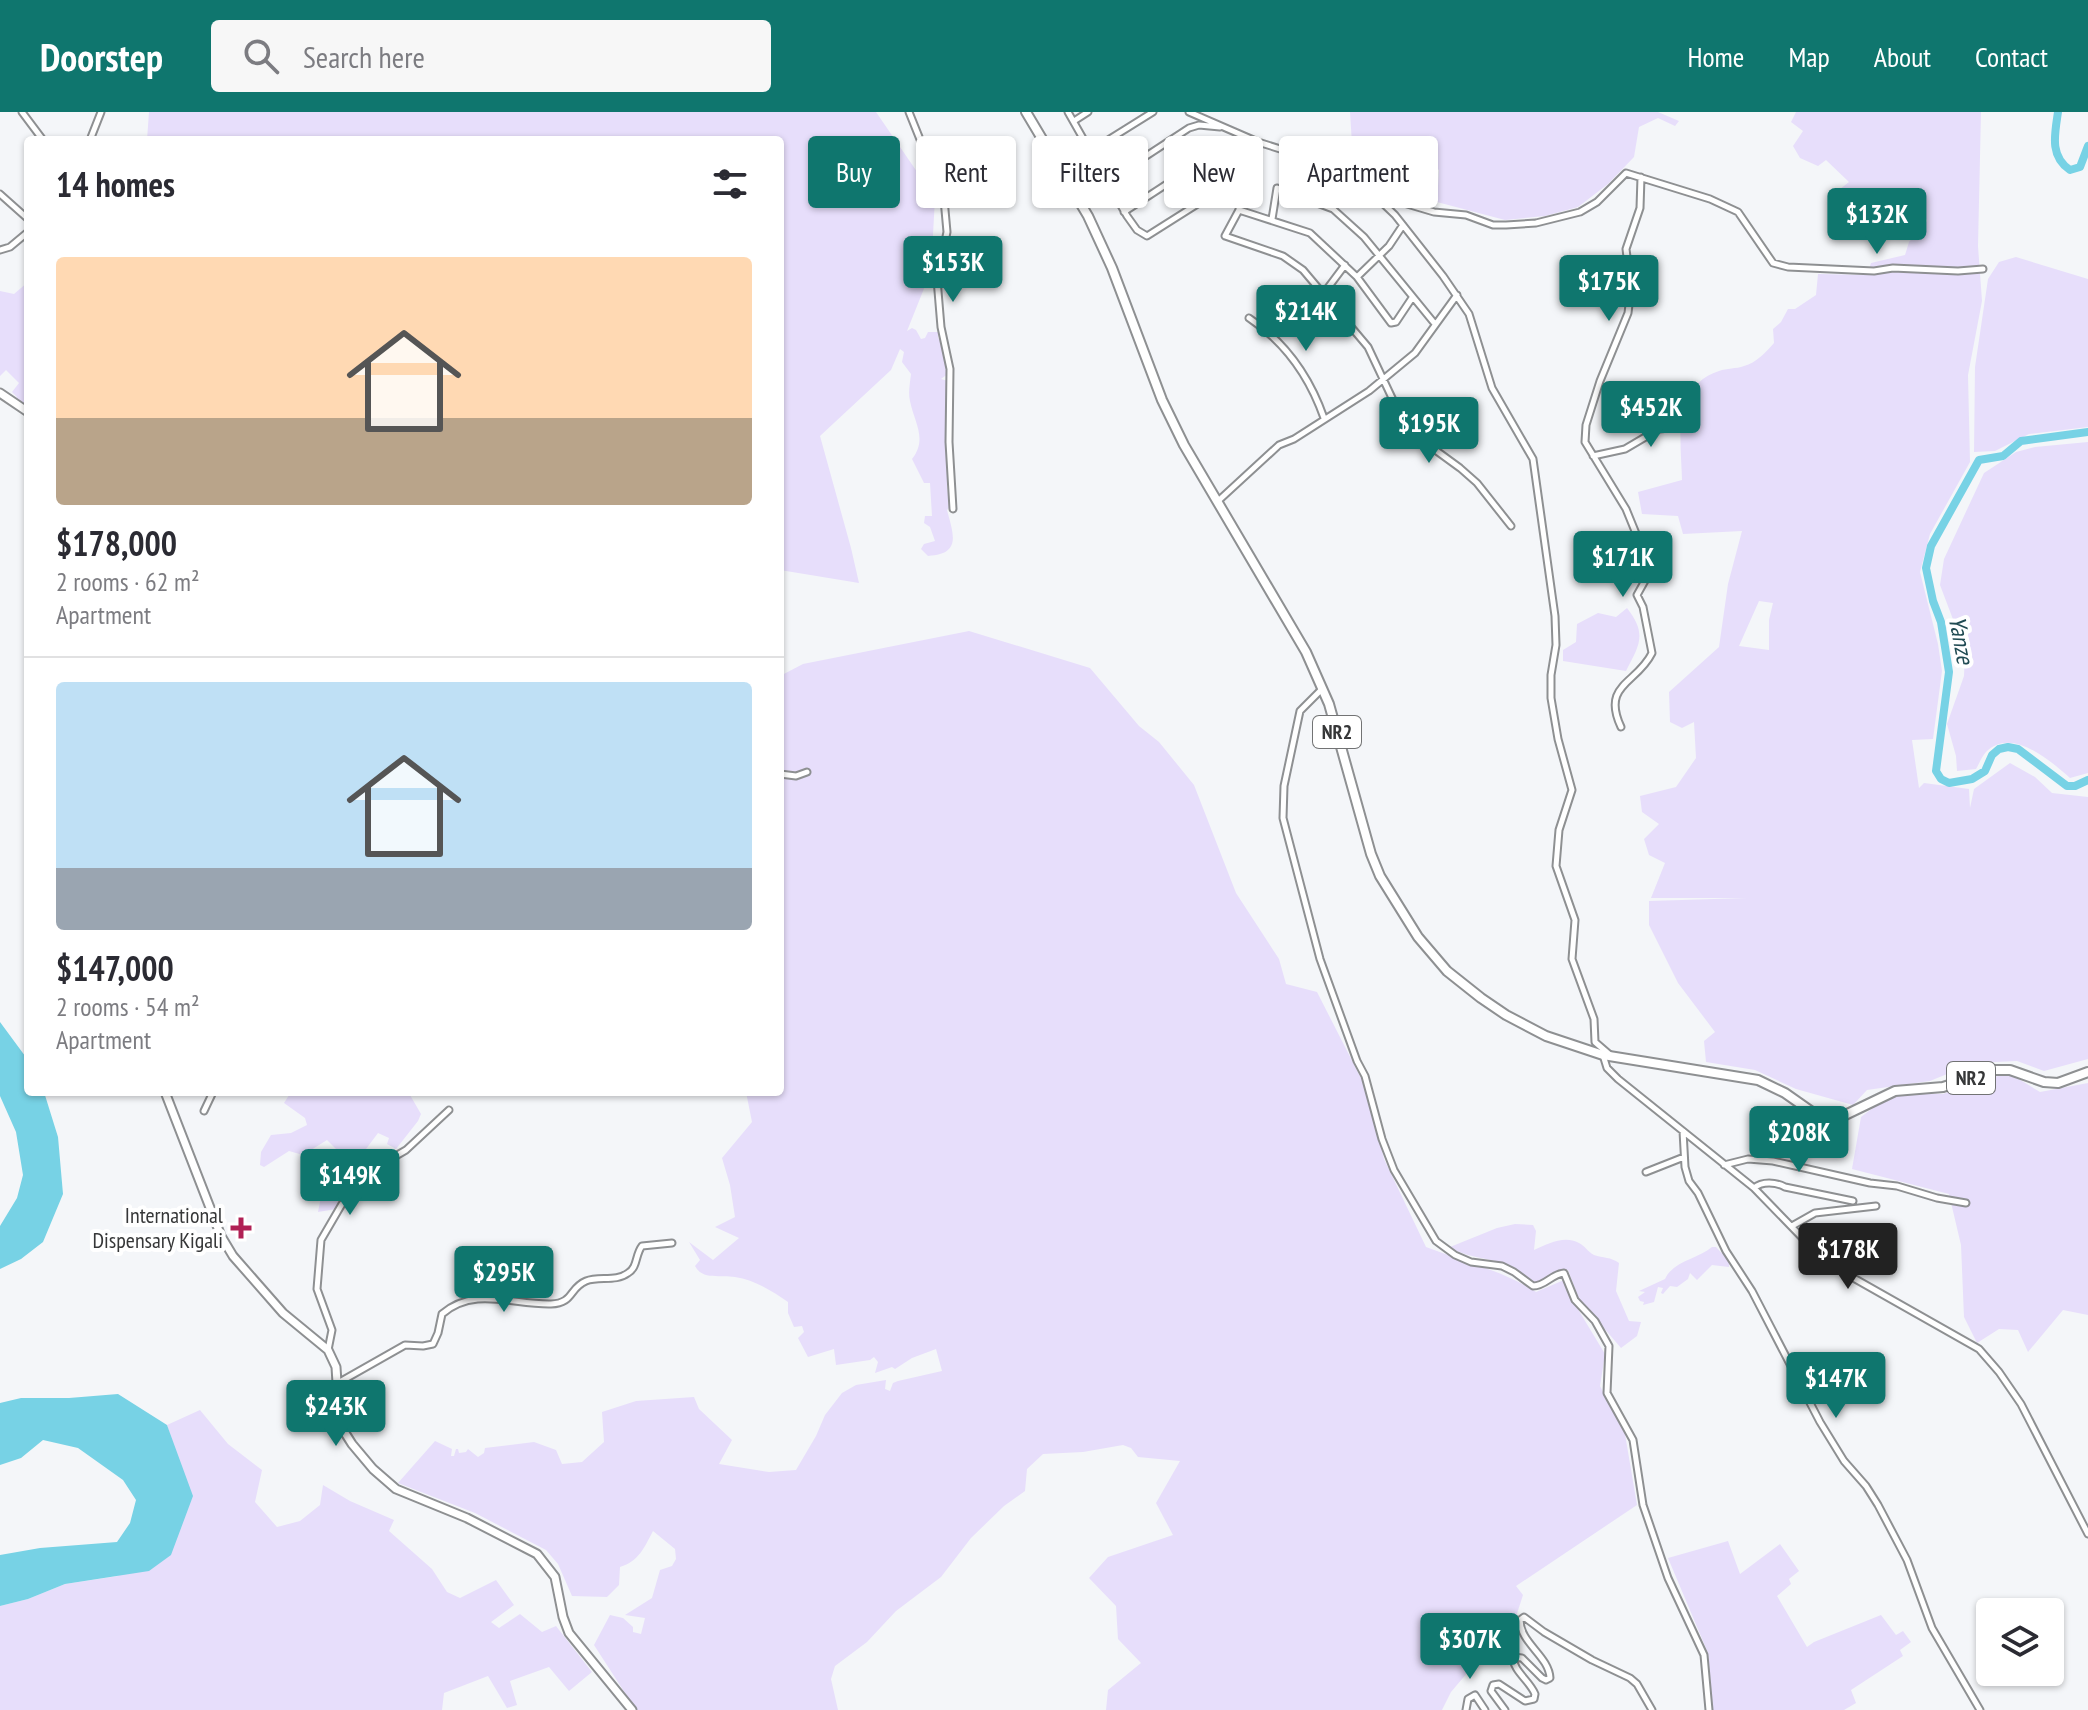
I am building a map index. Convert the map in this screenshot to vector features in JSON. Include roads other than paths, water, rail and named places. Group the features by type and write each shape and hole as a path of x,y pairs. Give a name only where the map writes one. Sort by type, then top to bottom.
{"highway":[{"name":"NR2","path":"1026,112 1040,136"},
{"name":"NR2","path":"1083,208 1112,268 1162,400 1217,502 1294,628 1322,689 1380,876 1418,937 1447,971 1506,1015 1555,1040 1608,1056 1758,1080 1785,1093 1812,1112 1831,1118 1841,1117 1895,1091 1943,1087 1995,1070 2010,1070 2044,1082 2058,1083 2088,1072"}],"main road":[{"path":"0,393 24,409"},
{"path":"167,1096 227,1246 283,1313 328,1350 336,1367 333,1405 339,1425 359,1453 387,1483 410,1496 467,1518 543,1559 558,1585 569,1633 632,1710"}],"street":[{"path":"22,112 40,136"},
{"path":"92,136 101,112"},
{"path":"909,112 944,199 947,232 937,279 941,327 950,369 949,442 953,509"},
{"path":"1068,112 1083,136"},
{"path":"1074,121 1088,112"},
{"path":"1114,136 1153,112"},
{"path":"1189,112 1245,136"},
{"path":"1148,155 1189,128 1199,125 1228,128"},
{"path":"1421,208 1466,215 1493,225 1536,223 1580,212 1597,202 1626,173 1710,199 1738,212 1773,263 1788,267 1874,271 1893,268 1983,269"},
{"path":"1621,727 1615,712 1617,694 1652,653 1643,607 1637,595 1647,577 1632,522 1585,442 1586,425 1600,381 1628,313 1631,288 1626,249 1640,208 1641,177"},
{"path":"1124,212 1164,186"},
{"path":"1272,219 1277,188 1333,209 1364,237 1435,324"},
{"path":"0,194 24,215"},
{"path":"1122,208 1137,230 1147,236 1191,208"},
{"path":"1388,208 1457,295 1472,323 1492,388 1533,459 1537,474 1542,533 1555,616 1556,645 1551,698 1572,790 1559,830 1556,866 1575,920 1572,959 1594,1019 1595,1042 1608,1056 1607,1068 1754,1188 1818,1254 1842,1271 1979,1349 2021,1404 2088,1534"},
{"path":"1413,298 1396,322 1391,323 1357,277 1310,233 1272,219 1239,210 1225,236 1290,259 1324,293 1368,347 1412,433 1477,483 1511,526"},
{"path":"1357,277 1380,256 1403,225"},
{"path":"0,242 4,249 24,235"},
{"path":"1324,293 1345,265"},
{"path":"1217,502 1279,445 1294,439 1383,381 1415,353 1457,295"},
{"path":"1249,318 1264,328 1300,368 1316,394 1324,418"},
{"path":"1593,456 1625,449 1659,429 1670,428 1686,407"},
{"path":"1322,689 1300,711 1284,786 1283,818 1320,959 1365,1076 1386,1150 1419,1215 1443,1248 1471,1262 1502,1266 1533,1286 1542,1286 1556,1274 1564,1273 1575,1300 1604,1335 1610,1354 1607,1393 1633,1440 1643,1505 1668,1578 1704,1655 1709,1710"},
{"path":"784,774 796,776 807,772"},
{"path":"204,1111 211,1096"},
{"path":"328,1350 332,1330 317,1289 317,1266 323,1237 339,1207 387,1161 406,1150 449,1110"},
{"path":"1683,1131 1689,1181 1752,1291 1834,1446 1878,1505 1907,1560 1932,1628 1980,1710"},
{"path":"1646,1172 1684,1157"},
{"path":"1723,1165 1748,1159 1764,1160 1966,1203"},
{"path":"1754,1188 1759,1184 1775,1183 1853,1201"},
{"path":"1792,1226 1815,1213 1876,1206"},
{"path":"337,1383 405,1345 433,1344 442,1314 464,1301 489,1298 551,1304 562,1302 570,1298 579,1285 589,1280 626,1275 634,1267 642,1246 672,1243"},
{"path":"1505,1710 1491,1691 1491,1686 1496,1683 1525,1701 1535,1697 1532,1685 1514,1664 1513,1657 1522,1658 1542,1678 1550,1678 1545,1663 1520,1627 1520,1620 1524,1617 1592,1660 1630,1678 1652,1710"},
{"path":"1466,1710 1468,1699 1475,1695 1485,1710"}],"water":[{"path":"0,1022 24,1055 24,1096 45,1096 58,1137 63,1194 43,1242 21,1259 0,1269 0,1226 17,1198 23,1175 16,1132 0,1096"},
{"path":"118,1394 167,1425 193,1496 171,1555 149,1571 65,1584 0,1606 0,1555 40,1548 117,1542 130,1523 136,1500 123,1480 78,1448 43,1440 21,1458 0,1465 0,1403 21,1398"}],"waterway":[{"name":"Yanze","path":"2058,112 2055,144 2063,164 2070,170 2080,167 2088,146"},
{"name":"Yanze","path":"2088,432 2021,441 2003,456 1979,460 1931,546 1926,568 1941,622 1949,672 1936,771 1941,779 1949,783 1972,779 1985,771 1992,755 2008,747 2018,749 2067,786 2088,780"}],"place":[{"name":"International Dispensary Kigali","path":"241,1228"}]}
